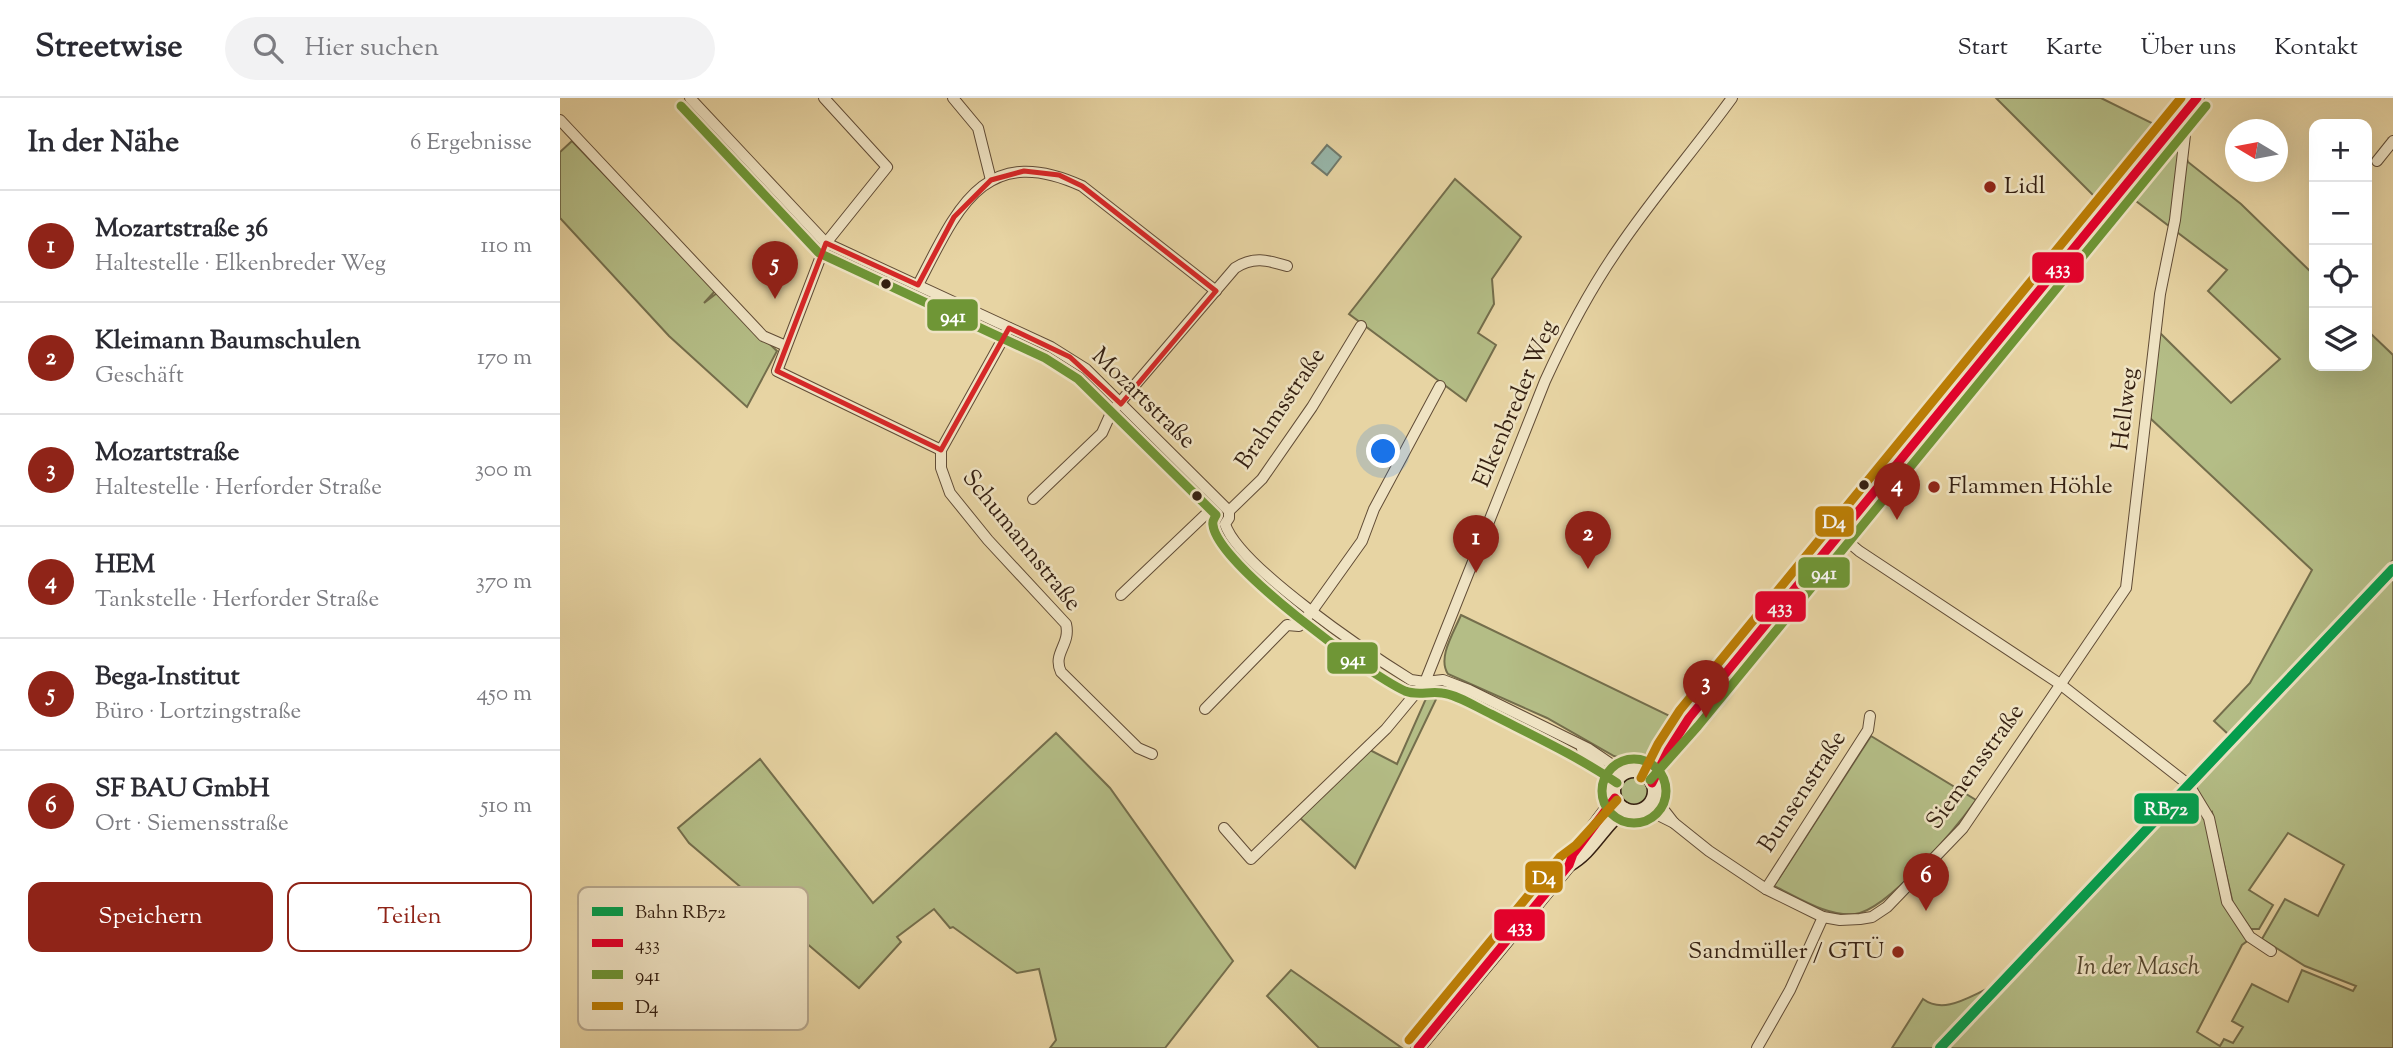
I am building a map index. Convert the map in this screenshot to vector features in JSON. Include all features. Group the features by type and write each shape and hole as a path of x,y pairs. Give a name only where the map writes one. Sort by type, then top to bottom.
{"main road":[{"path":"1418,1048 1569,865 1573,854 1615,798 1615,784 1625,773 1641,772 1689,718 2197,98"},
{"path":"1615,798 1625,809 1638,811 1644,808 1653,796 1652,783 1668,751 1689,718"},
{"path":"1641,772 1652,783"},
{"path":"1569,865 1579,860 1614,817 1625,809"}],"street":[{"name":"Mozartstraße","path":"690,98 826,243 1070,358 1086,369 1225,508"},
{"path":"824,98 887,167 826,243 777,371 941,450"},
{"path":"953,98 978,128 991,180"},
{"name":"Elkenbreder Weg","path":"1224,828 1251,859 1386,729 1425,682 1545,381 1567,334 1619,247 1732,98"},
{"path":"560,120 763,336 786,345"},
{"name":"Hellweg","path":"2060,684 2126,588 2160,294 2182,170 2185,135 2176,123"},
{"path":"2377,161 2393,141"},
{"path":"918,285 954,217 971,195 991,180 1024,171 1041,171 1059,175 1082,186 1216,291"},
{"path":"1033,499 1102,433 1111,414 1235,268 1247,261 1265,260 1287,266"},
{"name":"Brahmsstraße","path":"1225,508 1262,479 1361,326"},
{"name":"Schumannstraße","path":"1009,327 941,450 943,478 950,493 988,541 1066,624 1068,634 1058,655 1061,672 1138,748 1152,754"},
{"path":"1205,709 1287,625 1299,626 1312,611 1362,541 1374,509 1440,386"},
{"path":"1121,595 1205,515 1225,508 1229,518 1225,524"},
{"path":"1211,515 1217,523 1225,524"},
{"path":"1225,524 1232,539 1258,566 1312,611 1411,680 1443,680 1469,690 1589,749 1625,773"},
{"path":"1839,534 1881,566 2060,684 2189,785 2209,818 2213,830 2227,902 2250,937 2271,951"},
{"name":"Siemensstraße","path":"1644,808 1674,824 1766,889 1823,917 1840,920 1872,916 1887,907 1964,828 2060,684"},
{"name":"Bunsenstraße","path":"1766,889 1868,730 1870,716"},
{"path":"1580,746 1615,784"},
{"name":"Siemensstraße","path":"1653,796 1674,824"},
{"path":"1756,1048 1790,990 1823,917"}],"highlighted area":[{"path":"1024,171 1059,175 1082,186 1216,291 1121,404 1070,357 1009,328 941,450 777,371 826,243 918,285 954,217 991,180"}],"green space":[{"path":"1996,98 2101,98 2160,127 2098,200"},
{"path":"2180,137 2188,162 2241,204 2309,270 2309,371 2372,371 2372,335 2393,355 2393,560 2228,734 2214,721 2250,683 2312,570 2150,418 2160,333 2231,403 2280,359 2208,291 2227,270 2132,198"},
{"path":"572,141 716,290 704,303 717,293 777,351 747,407 669,336 560,218 560,152"},
{"path":"1455,179 1521,237 1492,279 1494,304 1478,333 1496,345 1466,401 1349,314"},
{"name":"In der Masch","path":"2393,579 2393,1048 1892,1048 1923,999 1947,1005 1987,989 1963,1015 1974,1022","holes":["2212,812 2233,904 2251,929 2259,929 2273,905 2249,890 2288,833 2344,865 2318,916 2285,899 2262,939 2305,966 2356,986 2353,991 2302,970 2288,1002 2252,984 2232,1021 2243,1027 2233,1043 2224,1039 2220,1046 2197,1032 2242,945 2250,939 2226,905 2206,817"]},
{"path":"1461,615 1676,719 1641,760 1631,761 1614,756 1547,718 1448,674 1445,668 1445,653"},
{"path":"1440,691 1355,868 1300,818 1370,750 1397,764 1428,694"},
{"path":"1056,733 1110,788 1233,961 1165,1048 1050,1048 1056,1040 1039,969 1017,973 953,927 950,928 934,909 897,937 901,942 859,988 808,944 808,887 741,887 689,843 678,828 760,759 873,903"},
{"path":"1871,736 1976,800 1903,884 1869,909 1855,914 1844,914 1813,905 1774,886"},
{"path":"1634,777 1644,781 1648,791 1644,801 1634,805 1624,801 1620,791 1624,781"},
{"path":"1291,970 1402,1048 1319,1048 1267,996"}],"shaded area":[{"path":"1327,145 1341,157 1327,175 1312,163"}],"rail line":[{"name":"RB72","path":"1940,1048 2393,569"}],"transit line":[{"name":"D4","path":"1641,778 1658,744 1680,710 2181,98"},
{"name":"433","path":"1652,783 1689,718 2197,98"},
{"name":"941","path":"681,106 819,253 1045,358 1078,379 1216,515 1213,525 1221,543 1239,565 1329,641 1405,691 1442,693 1461,699 1571,755 1617,783"},
{"name":"941","path":"1650,780 1698,726 2206,106"},
{"name":"941","path":"1628,759 1640,759 1657,768 1664,779 1666,791 1664,803 1657,814 1640,823 1628,823 1616,818 1607,809 1602,797 1602,785 1607,773 1616,764 1628,759"},
{"name":"433","path":"1418,1048 1569,865 1573,854 1615,798"},
{"name":"D4","path":"1409,1040 1560,857 1576,845 1617,800"}],"place":[{"name":"Lidl","path":"1990,187"},
{"name":"Bega-Institut","path":"775,299"},
{"name":"Flammen Höhle","path":"1934,487"},
{"name":"HEM","path":"1897,520"},
{"name":"Kleimann Baumschulen","path":"1588,569"},
{"name":"Mozartstraße 36","path":"1476,573"},
{"name":"Mozartstraße","path":"1706,718"},
{"name":"SF BAU GmbH","path":"1926,911"},
{"name":"Sandmüller / GTÜ","path":"1898,952"}]}
